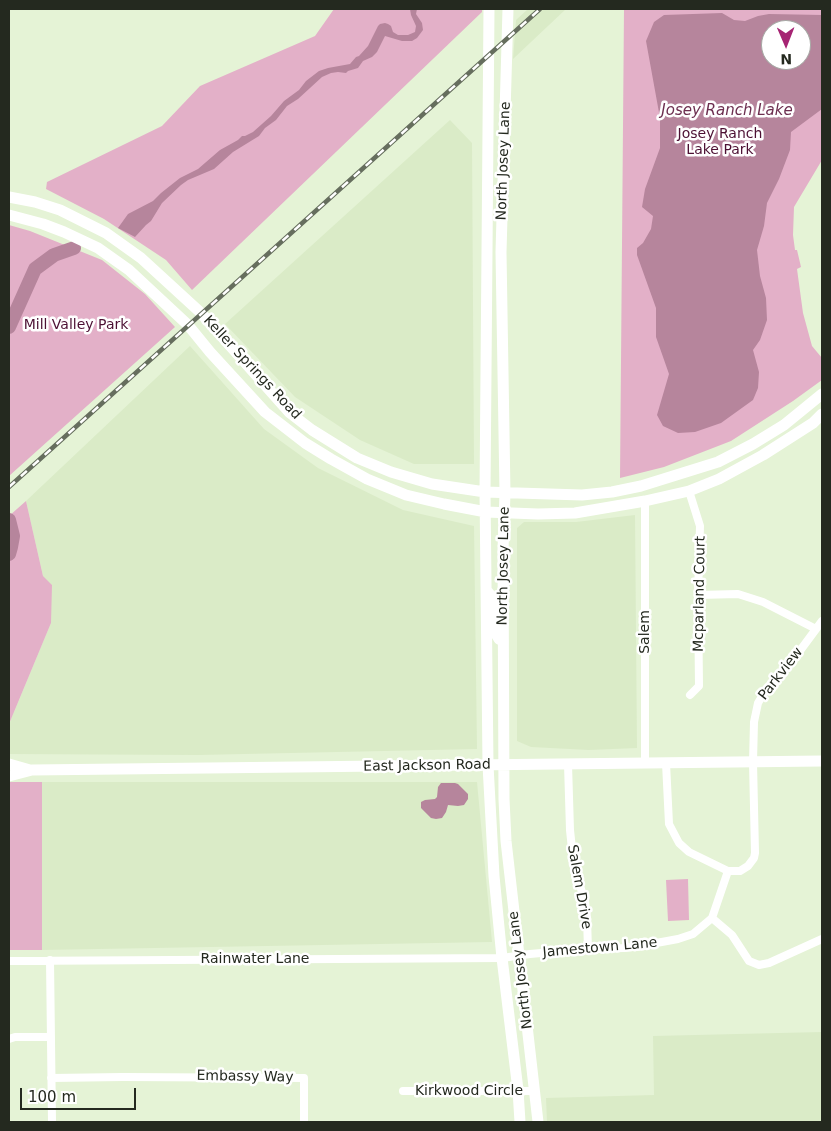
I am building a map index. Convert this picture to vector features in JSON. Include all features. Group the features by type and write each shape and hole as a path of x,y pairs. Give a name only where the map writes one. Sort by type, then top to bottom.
{"main road":[{"name":"North Josey Lane","path":"489,9 485,492 488,765 494,876 520,1122"},
{"name":"North Josey Lane","path":"508,9 501,252 505,493 503,641 504,820 538,1122"},
{"path":"489,98 495,127 497,160 504,162"},
{"name":"Keller Springs Road","path":"9,197 35,202 60,210 106,233 141,258 201,313 290,413 312,430 357,458 392,472 432,484 485,492 582,495 642,486 718,462 784,425 822,394"},
{"path":"30,221 35,202"},
{"name":"Keller Springs Road","path":"9,215 64,232 98,248 128,270 188,325 265,412 305,443 331,459 367,479 406,495 486,512 538,514 575,512 645,502 689,491 719,479 763,455 813,423 822,414"},
{"path":"210,352 219,349 225,350 238,362 250,368"},
{"path":"642,486 645,502"},
{"path":"486,590 494,599 495,632 499,639 503,641"},
{"path":"486,642 493,647 496,654 498,681 503,686"},
{"name":"East Jackson Road","path":"9,776 32,770 822,762"},
{"name":"East Jackson Road","path":"9,764 32,770"}],"street":[{"name":"Mcparland Court","path":"689,491 700,526 698,595 699,686 690,695"},
{"name":"Salem","path":"645,502 645,763"},
{"path":"698,595 738,594 763,602 816,629"},
{"name":"Parkview","path":"728,871 740,871 748,866 755,853 753,762 754,722 758,703 767,688 799,652 822,621"},
{"path":"666,763 668,824 679,843 689,852 728,871 712,918 732,935 749,961 759,965 769,963 822,939"},
{"name":"Salem Drive","path":"568,764 574,868 585,901 588,950"},
{"name":"Jamestown Lane","path":"502,958 530,954 640,946 678,939 693,934 712,918"},
{"name":"Rainwater Lane","path":"9,961 502,958"},
{"path":"50,960 52,1122"},
{"path":"9,1039 15,1037 50,1037"},
{"name":"Embassy Way","path":"51,1078 304,1078 304,1122"},
{"name":"Kirkwood Circle","path":"402,1091 534,1091"}],"shaded area":[{"path":"528,9 566,9 513,59 516,20"},
{"path":"450,120 472,143 474,464 414,464 360,440 295,397 225,324"},
{"path":"190,346 264,429 318,468 403,510 474,526 477,749 198,755 9,754 9,724 51,623 43,576 26,501"},
{"path":"635,515 637,748 589,750 531,747 517,741 517,528 524,522 576,522"},
{"path":"42,782 477,782 492,942 42,950"},
{"path":"822,1032 822,1122 547,1122 546,1098 654,1095 653,1036"}],"green space":[{"path":"334,9 482,9 482,12 192,290 166,260 104,219 46,189 47,182 162,126 200,86 315,36"},
{"name":"Josey Ranch Lake","path":"624,9 822,9 822,160 794,207 793,235 795,250 797,250 801,267 797,269 803,313 812,346 822,358 822,380 731,441 664,467 620,478"},
{"name":"Mill Valley Park","path":"9,225 30,231 102,260 145,294 175,327 9,476"},
{"path":"26,501 43,576 52,585 51,623 9,724 9,516"},
{"path":"9,782 42,782 42,950 9,950"},
{"path":"688,879 689,920 668,921 666,880"}],"water":[{"path":"410,9 417,9 416,14 422,23 423,30 417,38 412,41 402,41 385,36 377,52 372,57 363,61 358,68 346,73 331,73 322,77 298,99 287,106 276,120 265,128 259,136 233,152 214,169 181,185 162,203 151,221 135,237 118,228 128,214 153,201 180,178 198,169 220,150 242,136 253,132 284,101 319,71 350,64 368,46 380,24 388,24 393,32 398,35 408,35 415,32 416,26"},
{"name":"Josey Ranch Lake","path":"722,13 734,20 745,21 769,14 822,15 822,109 791,132 790,150 767,203 764,226 757,250 760,276 766,298 767,320 760,340 753,350 759,372 758,388 753,400 721,423 695,432 678,433 663,426 657,415 669,374 656,337 656,308 637,255 637,248 643,243 651,229 653,216 642,207 645,189 660,148 660,118 646,41 654,22 664,15"},
{"path":"441,783 458,784 468,794 468,799 464,805 448,805 442,818 431,818 421,808 421,802 435,799"}],"waterway":[{"path":"9,327 35,269 54,255 74,248"},
{"path":"9,520 13,536 9,554"}],"railway":[{"path":"9,487 540,9"}],"park label":[{"name":"Josey Ranch Lake Park","path":"720,142"}]}
